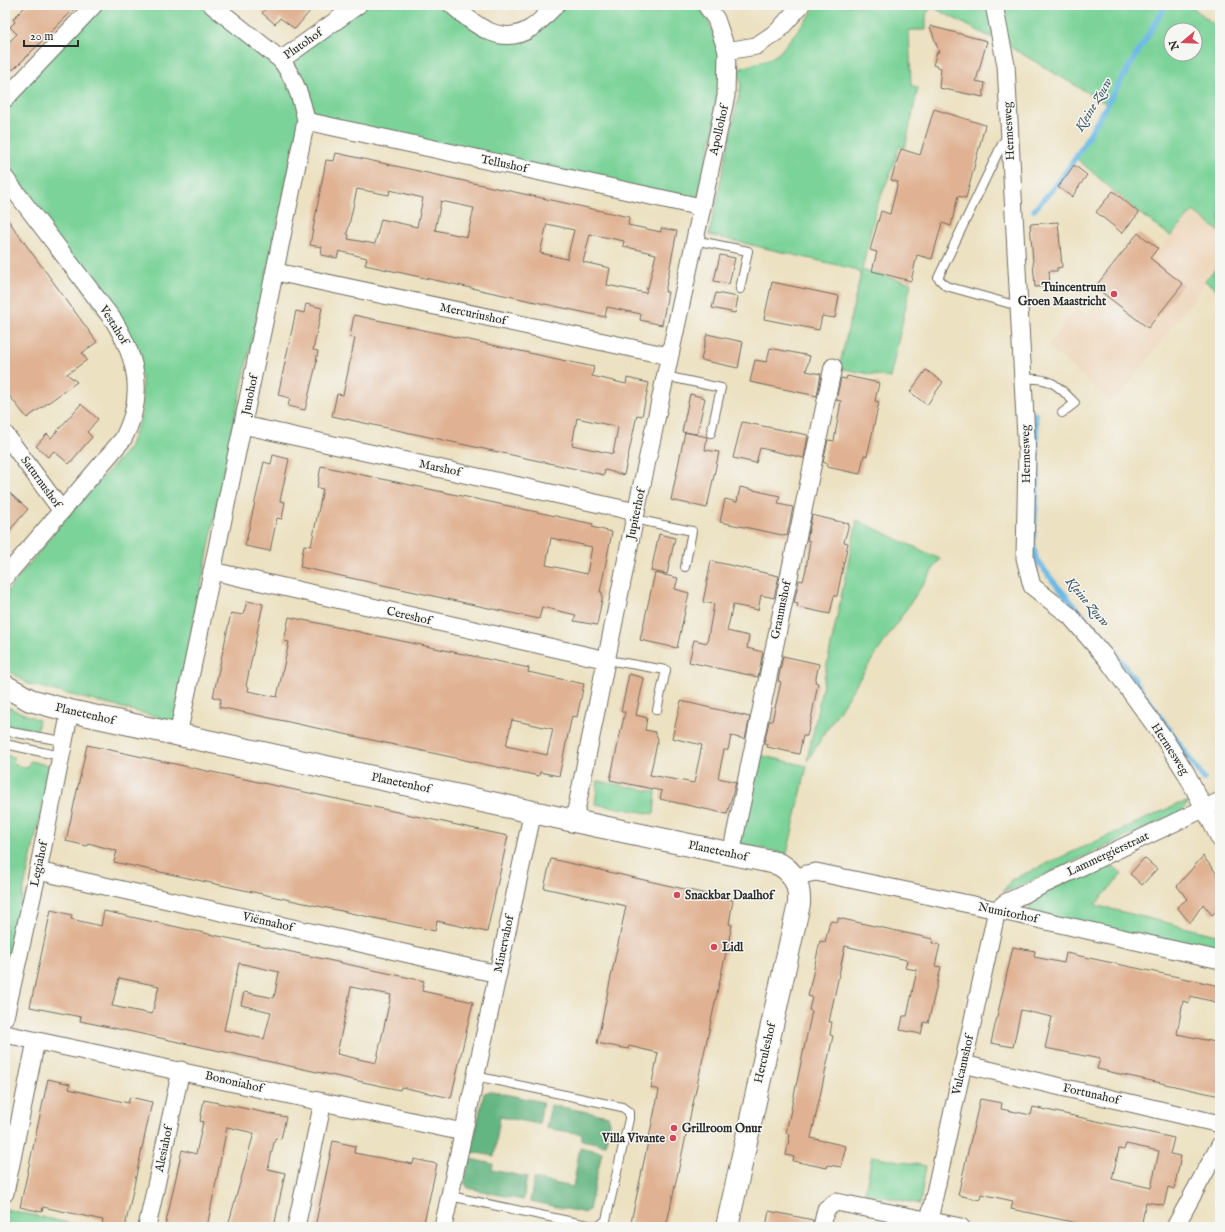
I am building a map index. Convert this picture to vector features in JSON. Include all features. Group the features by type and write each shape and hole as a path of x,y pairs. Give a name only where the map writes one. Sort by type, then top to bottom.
{"street":[{"path":"5,99 94,5"},
{"name":"Plutohof","path":"212,5 281,60 358,5"},
{"path":"452,5 482,29 498,35 516,34 531,28 556,5"},
{"name":"Apollohof","path":"701,207 726,96 727,51 716,19 706,5"},
{"path":"727,51 756,46 778,31 801,5"},
{"name":"Hermesweg","path":"994,5 1005,59 1018,306 1024,379 1027,455 1026,558 1032,586 1065,612 1093,642 1164,738 1186,773 1212,805 1220,839"},
{"name":"Junohof","path":"178,735 276,272 306,121 299,92 293,76 281,60"},
{"name":"Tellushof","path":"306,121 701,207"},
{"name":"Vestahof","path":"5,178 114,321 128,346 137,390 130,426 123,439 5,577"},
{"name":"Jupiterhof","path":"574,821 635,515 701,207"},
{"name":"Mercuriushof","path":"276,272 669,356"},
{"name":"Grannushof","path":"731,854 833,367"},
{"name":"Marshof","path":"243,425 635,515"},
{"name":"Saturnushof","path":"5,434 62,511"},
{"name":"Cereshof","path":"212,571 606,660"},
{"name":"Planetenhof","path":"5,686 30,700 70,711 781,865 796,880"},
{"name":"Legiahof","path":"5,1017 38,871 61,748 70,711"},
{"name":"Lammergierstraat","path":"997,910 1005,903 1212,805"},
{"name":"Minervahof","path":"443,1227 533,811"},
{"name":"Viënnahof","path":"38,871 498,974"},
{"name":"Numitorhof","path":"796,880 816,872 997,910 1220,960"},
{"name":"Herculeshof","path":"727,1227 799,904 796,880"},
{"name":"Vulcanushof","path":"929,1220 997,910"},
{"name":"Bononiahof","path":"5,1034 181,1070 463,1132"},
{"path":"5,1193 36,1041"},
{"name":"Fortunahof","path":"963,1064 1220,1124"},
{"name":"Alesiahof","path":"147,1227 181,1070"},
{"path":"296,1227 323,1102"},
{"path":"1175,1227 1220,1145"},
{"path":"822,1227 826,1209 836,1202 961,1227"}],"lane":[{"path":"1010,141 1003,142 938,278 946,286 1018,306"},
{"path":"694,240 748,251 740,289"},
{"path":"665,376 721,388 711,433"},
{"path":"1024,379 1043,378 1054,383 1075,403 1062,413"},
{"path":"635,515 692,531 685,567"},
{"path":"606,660 666,670 657,710"},
{"path":"5,731 61,748"},
{"path":"5,744 61,748"},
{"path":"450,1196 592,1226 600,1225 606,1220 629,1119 629,1112 622,1107 475,1076"}],"shaded area":[{"path":"1193,211 1220,232 1220,264 1125,389 1110,401 1048,346 1077,307 1087,316 1104,294 1148,328 1183,284 1150,258 1158,248 1160,249"}],"green space":[{"path":"97,5 204,5 290,76 302,111 235,417 174,721 28,684 5,668 5,594 67,517 129,448 142,413 142,377 5,173 5,103"},
{"path":"365,5 444,5 503,42 563,5 700,5 724,54 721,96 697,203 311,115 288,59"},
{"path":"818,5 991,5 992,38 932,7 926,14 926,30 909,30 911,85 918,88 905,148 899,146 893,167 876,208 862,270 911,283 890,378 839,368 861,273 850,268 709,235 741,86 739,69 771,58 779,53"},
{"path":"1000,5 1190,5 1220,29 1220,232 1193,211 1171,236 1139,213 1075,157 1107,104 1012,48 1007,42"},
{"path":"1220,264 1220,291 1205,281"},
{"path":"857,520 940,559 858,681 807,761"},
{"path":"5,706 39,720 37,731 5,725"},
{"path":"5,755 14,757 13,764 28,768 30,761 51,766 5,974"},
{"path":"759,755 807,766 787,854 739,844"},
{"path":"598,781 656,792 654,814 595,804"},
{"path":"1189,802 1181,812 1018,887 1003,892 1011,880 1178,804"},
{"path":"1110,863 1122,874 1095,905 1220,936 1220,956 1029,912 1030,898"},
{"path":"490,1091 543,1102 539,1124 500,1117 494,1156 471,1152 484,1093"},
{"path":"551,1105 608,1116 610,1123 605,1145 582,1140 582,1134 546,1128"},
{"path":"580,1147 602,1152 589,1210 585,1213 530,1201 534,1179 573,1187"},
{"path":"872,1156 926,1166 920,1204 865,1193"},
{"path":"470,1159 493,1164 492,1170 527,1177 523,1200 468,1188 464,1182"},
{"path":"5,1209 68,1223 67,1227 5,1227"}],"building":[{"path":"27,5 78,5 13,70 5,61 5,46 17,34 10,27 15,22 13,19"},
{"path":"264,5 315,5 295,29 280,18 275,24 262,13 267,7"},
{"path":"930,26 987,41 976,81 985,83 983,97 939,88 941,68 933,65 937,52 939,52"},
{"path":"934,109 985,125 966,198 958,196 951,226 942,223 932,259 917,255 911,281 872,271 877,252 870,250 881,211 890,214 898,182 891,180 901,149 920,155"},
{"path":"336,153 629,217 628,225 661,232 661,228 677,231 665,292 668,292 662,325 640,320 641,314 607,307 605,317 365,265 367,258 339,251 337,258 321,255 322,247 310,245 326,160 334,161","holes":["357,189 389,195 390,190 423,198 417,227 381,219 375,244 348,239 349,235 347,234","441,201 474,208 467,237 435,230","547,224 574,230 567,259 540,253","590,234 624,241 623,246 656,254 646,293 607,285 610,268 583,262"]},
{"path":"1074,165 1087,175 1072,197 1058,187"},
{"path":"1113,191 1139,213 1122,233 1096,212"},
{"path":"5,216 97,342 82,353 87,360 67,374 77,382 27,418 5,390"},
{"path":"1058,222 1062,267 1057,268 1057,271 1049,271 1050,286 1035,287 1030,224"},
{"path":"1138,233 1158,248 1150,258 1183,284 1148,328 1095,287"},
{"path":"720,255 735,258 729,284 714,281"},
{"path":"772,282 839,296 835,318 822,316 819,330 764,319"},
{"path":"716,293 738,297 735,313 712,308"},
{"path":"306,304 322,308 313,350 318,351 317,361 305,410 288,406 290,398 278,395 296,311 304,313"},
{"path":"354,315 594,367 592,376 626,384 627,378 649,383 642,416 637,415 624,475 605,470 604,475 332,416 337,394 343,395 355,338 350,337","holes":["577,418 618,427 613,454 572,445"]},
{"path":"707,334 743,342 738,368 701,360"},
{"path":"770,348 810,356 806,371 821,374 817,396 750,382 755,360 767,362"},
{"path":"926,370 943,382 927,405 910,392"},
{"path":"847,376 879,383 875,401 879,402 867,456 864,455 860,474 827,467 828,464 823,462 828,440 834,441 841,401 836,400 841,378 846,379"},
{"path":"690,394 705,398 697,434 682,432"},
{"path":"81,404 98,419 87,432 92,437 69,464 54,451 48,457 36,446 47,434 51,438"},
{"path":"742,422 808,435 804,458 760,448 756,463 733,458"},
{"path":"685,432 707,437 705,450 719,452 707,508 671,500"},
{"path":"273,455 289,459 280,501 285,502 282,519 277,518 270,551 245,546 264,462 271,464"},
{"path":"321,466 593,524 592,527 612,532 600,592 602,592 602,599 597,625 574,621 576,615 542,607 539,619 300,567 304,545 311,546 323,489 317,488","holes":["551,538 592,547 587,574 546,565"]},
{"path":"740,487 780,496 778,504 793,507 787,536 720,522 725,499 737,502"},
{"path":"5,489 28,509 5,536"},
{"path":"812,515 849,524 844,542 848,543 837,596 834,596 830,614 797,607 798,604 794,603 799,580 803,581 806,569 810,541 807,540"},
{"path":"659,534 675,538 667,574 651,571"},
{"path":"711,561 779,576 774,598 761,595 758,610 733,605 727,631 749,636 747,648 763,652 758,677 689,662 694,640 707,643 714,604 703,602"},
{"path":"655,573 678,578 675,589 689,593 677,648 640,640"},
{"path":"247,601 263,604 246,686 249,687 248,691 277,697 289,642 284,641 289,617 529,668 528,672 584,684 577,717 572,716 559,776 540,772 539,776 219,707 221,699 213,697 231,613 243,615","holes":["512,720 553,729 547,755 506,746"]},
{"path":"783,656 819,664 815,682 818,683 811,720 807,736 803,736 799,754 767,747 767,744 764,744 769,721 772,721 781,682 778,681"},
{"path":"629,674 644,678 636,715 647,718 645,730 655,732 658,739 650,775 694,783 702,745 672,738 681,701 750,717 745,739 731,736 728,750 724,750 718,778 736,782 727,814 660,799 662,791 610,780 625,712 621,712"},
{"path":"87,745 508,836 487,932 437,921 435,931 114,862 117,851 88,843 87,846 66,841"},
{"path":"1203,856 1220,878 1220,909 1212,915 1203,904 1190,923 1177,907 1187,899 1177,886"},
{"path":"1144,858 1157,869 1142,885 1130,874"},
{"path":"551,859 733,900 729,924 732,925 666,1227 630,1227 659,1090 651,1088 658,1053 629,1046 628,1049 597,1043 626,906 544,888"},
{"path":"51,910 72,915 71,919 101,926 104,911 424,981 422,991 473,1002 451,1098 401,1087 400,1090 80,1021 81,1017 30,1007","holes":["239,963 279,972 274,998 244,992 241,1005 271,1012 264,1039 224,1030","119,978 159,986 152,1014 112,1006","351,987 391,995 376,1063 337,1054"]},
{"path":"838,918 933,939 932,943 940,945 935,966 941,967 928,1023 924,1022 921,1034 900,1030 903,1016 907,1016 917,970 905,968 907,960 845,946 829,1022 832,1022 830,1035 833,1036 811,1138 846,1146 841,1167 828,1165 827,1168 793,1161 794,1157 786,1155 790,1134 786,1133 812,1011 809,1010 812,997 808,996 820,941 825,942 830,921 838,922"},
{"path":"1013,947 1035,951 1034,957 1064,963 1066,953 1220,986 1220,1003 1190,996 1189,1003 1183,1001 1177,1034 1220,1043 1220,1096 1097,1069 1100,1059 1045,1048 1052,1017 1021,1010 1013,1047 991,1043"},
{"path":"48,1079 70,1084 69,1089 128,1103 130,1097 152,1102 125,1227 102,1225 103,1220 43,1207 42,1212 20,1207"},
{"path":"980,1099 1002,1103 1001,1109 1031,1115 1033,1107 1174,1138 1170,1154 1181,1156 1174,1189 1168,1187 1164,1205 1146,1202 1141,1227 1096,1227 1011,1209 1013,1201 981,1194 980,1200 958,1195","holes":["1126,1144 1159,1151 1151,1188 1112,1179 1119,1149 1124,1150"]},
{"path":"204,1100 286,1117 281,1139 275,1138 268,1169 285,1173 274,1227 257,1227 229,1222 254,1133 227,1127 207,1227 165,1227 182,1150 196,1154 203,1122 200,1121"},
{"path":"333,1141 355,1146 354,1153 413,1164 414,1159 437,1164 423,1227 315,1227"},
{"path":"769,1211 813,1220 812,1227 766,1227"}],"waterway":[{"name":"Kleine Zouw","path":"1034,210 1056,185 1076,157 1166,5"},
{"name":"Kleine Zouw","path":"1035,414 1038,478 1033,543 1036,559 1053,581 1114,651 1204,779"}],"place":[{"name":"Tuincentrum Groen Maastricht","path":"1114,294"},
{"name":"Snackbar Daalhof","path":"677,895"},
{"name":"Lidl","path":"714,947"},
{"name":"Grillroom Onur","path":"674,1128"},
{"name":"Villa Vivante","path":"673,1138"}]}
